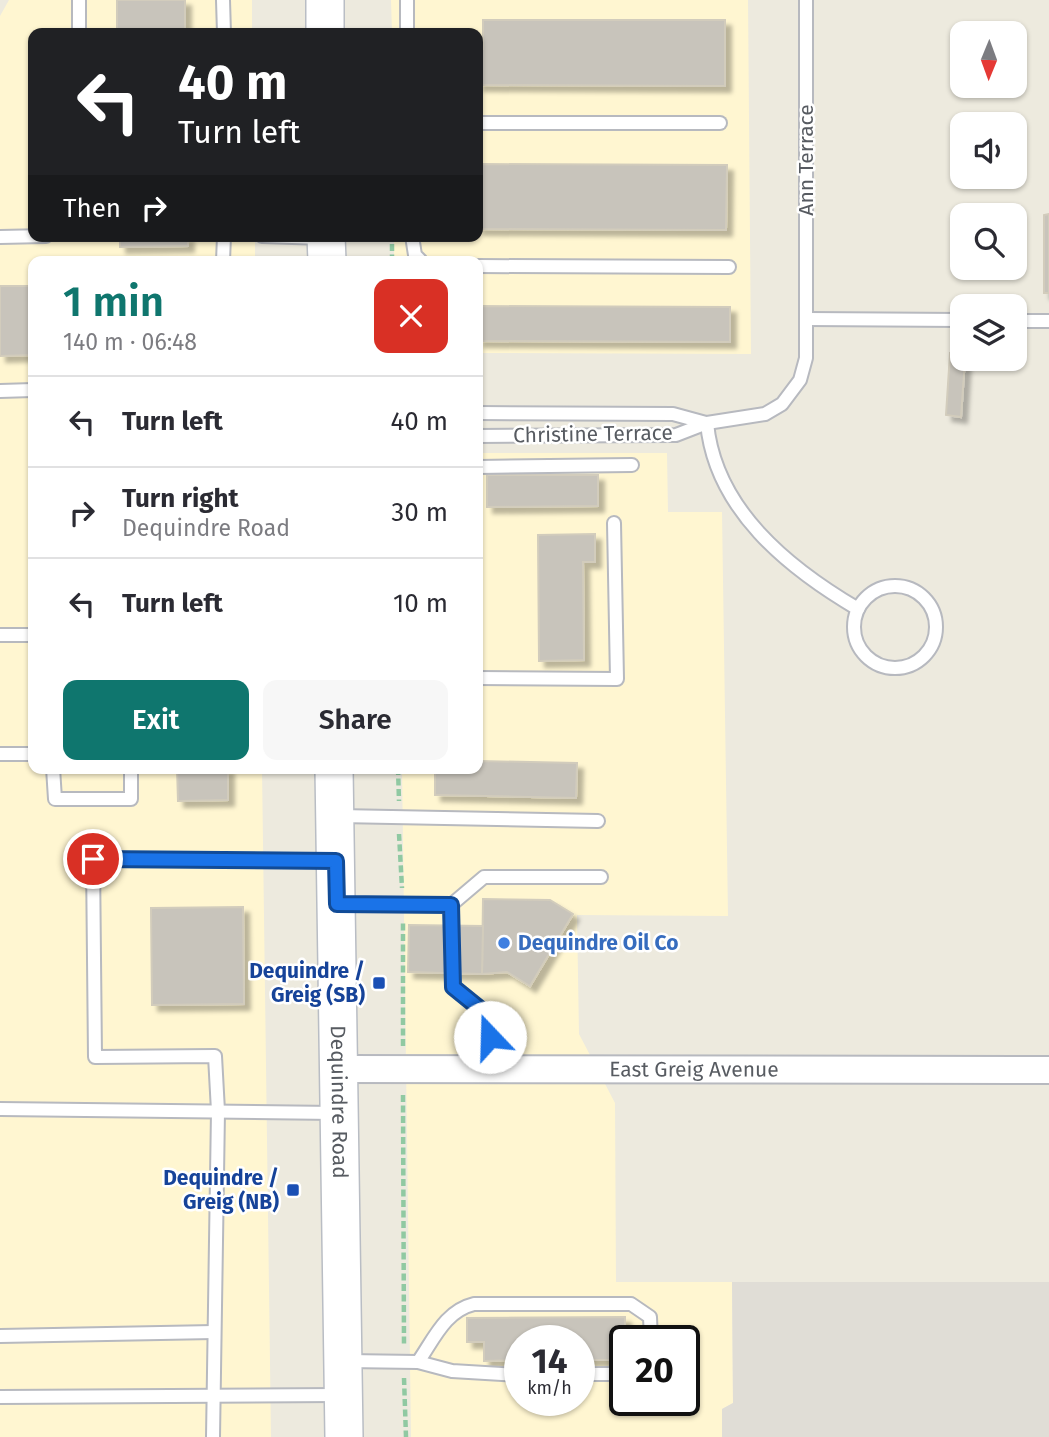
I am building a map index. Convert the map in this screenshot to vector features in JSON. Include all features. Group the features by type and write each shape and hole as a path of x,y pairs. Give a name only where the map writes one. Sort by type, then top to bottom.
{"main road":[{"path":"325,0 325,28"},
{"name":"Dequindre Road","path":"334,774 344,1437"}],"street":[{"name":"East Greig Avenue","path":"339,1069 1049,1070"}],"lane":[{"path":"79,0 79,28"},
{"path":"223,0 224,28"},
{"path":"407,0 407,28"},
{"name":"Ann Terrace","path":"806,0 807,319"},
{"path":"483,123 720,123"},
{"path":"0,237 28,236"},
{"path":"305,242 327,245"},
{"path":"483,266 729,267"},
{"path":"807,319 950,320"},
{"name":"Christine Terrace","path":"483,436 676,435 707,423 765,414 791,395 800,380 806,358 807,319"},
{"path":"1027,321 1049,321"},
{"path":"0,391 28,390"},
{"name":"Christine Terrace","path":"483,413 673,414 707,423"},
{"path":"707,423 713,462 746,519 813,582 858,609"},
{"path":"483,467 632,465"},
{"path":"483,678 617,679 614,523"},
{"path":"893,586 907,588 919,595 935,618 931,646 922,657 900,668 875,663 865,656 854,633 858,609 867,597 879,590 893,586"},
{"path":"0,635 28,635"},
{"path":"0,754 28,754"},
{"path":"53,774 55,799 131,799 131,774"},
{"path":"335,816 598,821"},
{"path":"213,1437 218,1111 215,1056 95,1057 93,859 336,861"},
{"path":"337,904 451,905 484,877 601,877"},
{"path":"451,905 453,987 490,1017 490,1070"},
{"path":"0,1109 339,1113"},
{"path":"411,1362 448,1318 459,1308 474,1304 631,1304 650,1317 650,1325"},
{"path":"0,1336 214,1332"},
{"path":"0,1396 213,1395 343,1378 411,1362 452,1371 504,1374"}],"path":[{"path":"403,1089 411,1362 406,1437"}],"shaded area":[{"path":"9,0 252,0 252,28 28,28 28,242 255,242 255,256 28,256 28,774 262,774 271,1437 0,1437 0,16"},
{"path":"391,0 748,0 751,354 483,353 483,256 394,256 394,242 483,242 483,28 392,28"},
{"path":"483,453 667,453 668,512 722,512 728,916 577,915 579,1034 615,1103 616,1282 732,1282 733,1403 722,1409 722,1437 411,1437 402,774 483,774"},
{"path":"732,1282 1049,1282 1049,1437 722,1437 722,1409 733,1403"}],"building":[{"path":"117,0 185,0 185,28 117,28"},
{"path":"483,20 725,20 725,86 483,85"},
{"path":"483,164 727,165 726,230 483,229"},
{"path":"1049,214 1049,293 1044,293 1044,215"},
{"path":"120,242 188,242 188,246 120,247"},
{"path":"0,286 28,286 28,355 0,356"},
{"path":"483,306 730,307 730,342 483,341"},
{"path":"950,353 950,371 964,371 961,417 946,415"},
{"path":"487,475 598,475 598,506 487,507"},
{"path":"595,534 595,562 583,562 584,660 539,661 538,535"},
{"path":"483,761 577,763 576,798 435,795 435,774 483,774"},
{"path":"177,774 228,774 228,800 178,801"},
{"path":"483,899 550,900 573,914 530,986 507,972 482,974"},
{"path":"243,907 244,1004 152,1005 151,908"},
{"path":"409,925 483,926 482,974 408,972"},
{"path":"625,1317 625,1325 609,1325 609,1360 595,1360 595,1325 504,1325 504,1360 484,1361 484,1342 467,1342 467,1318"}],"place":[{"name":"Dequindre Oil Co","path":"504,943"},
{"name":"Dequindre / Greig (SB)","path":"379,983"},
{"name":"Dequindre / Greig (NB)","path":"293,1190"}],"route":[{"path":"93,859 336,861 337,904 451,905 453,987 490,1017 490,1037"}]}
